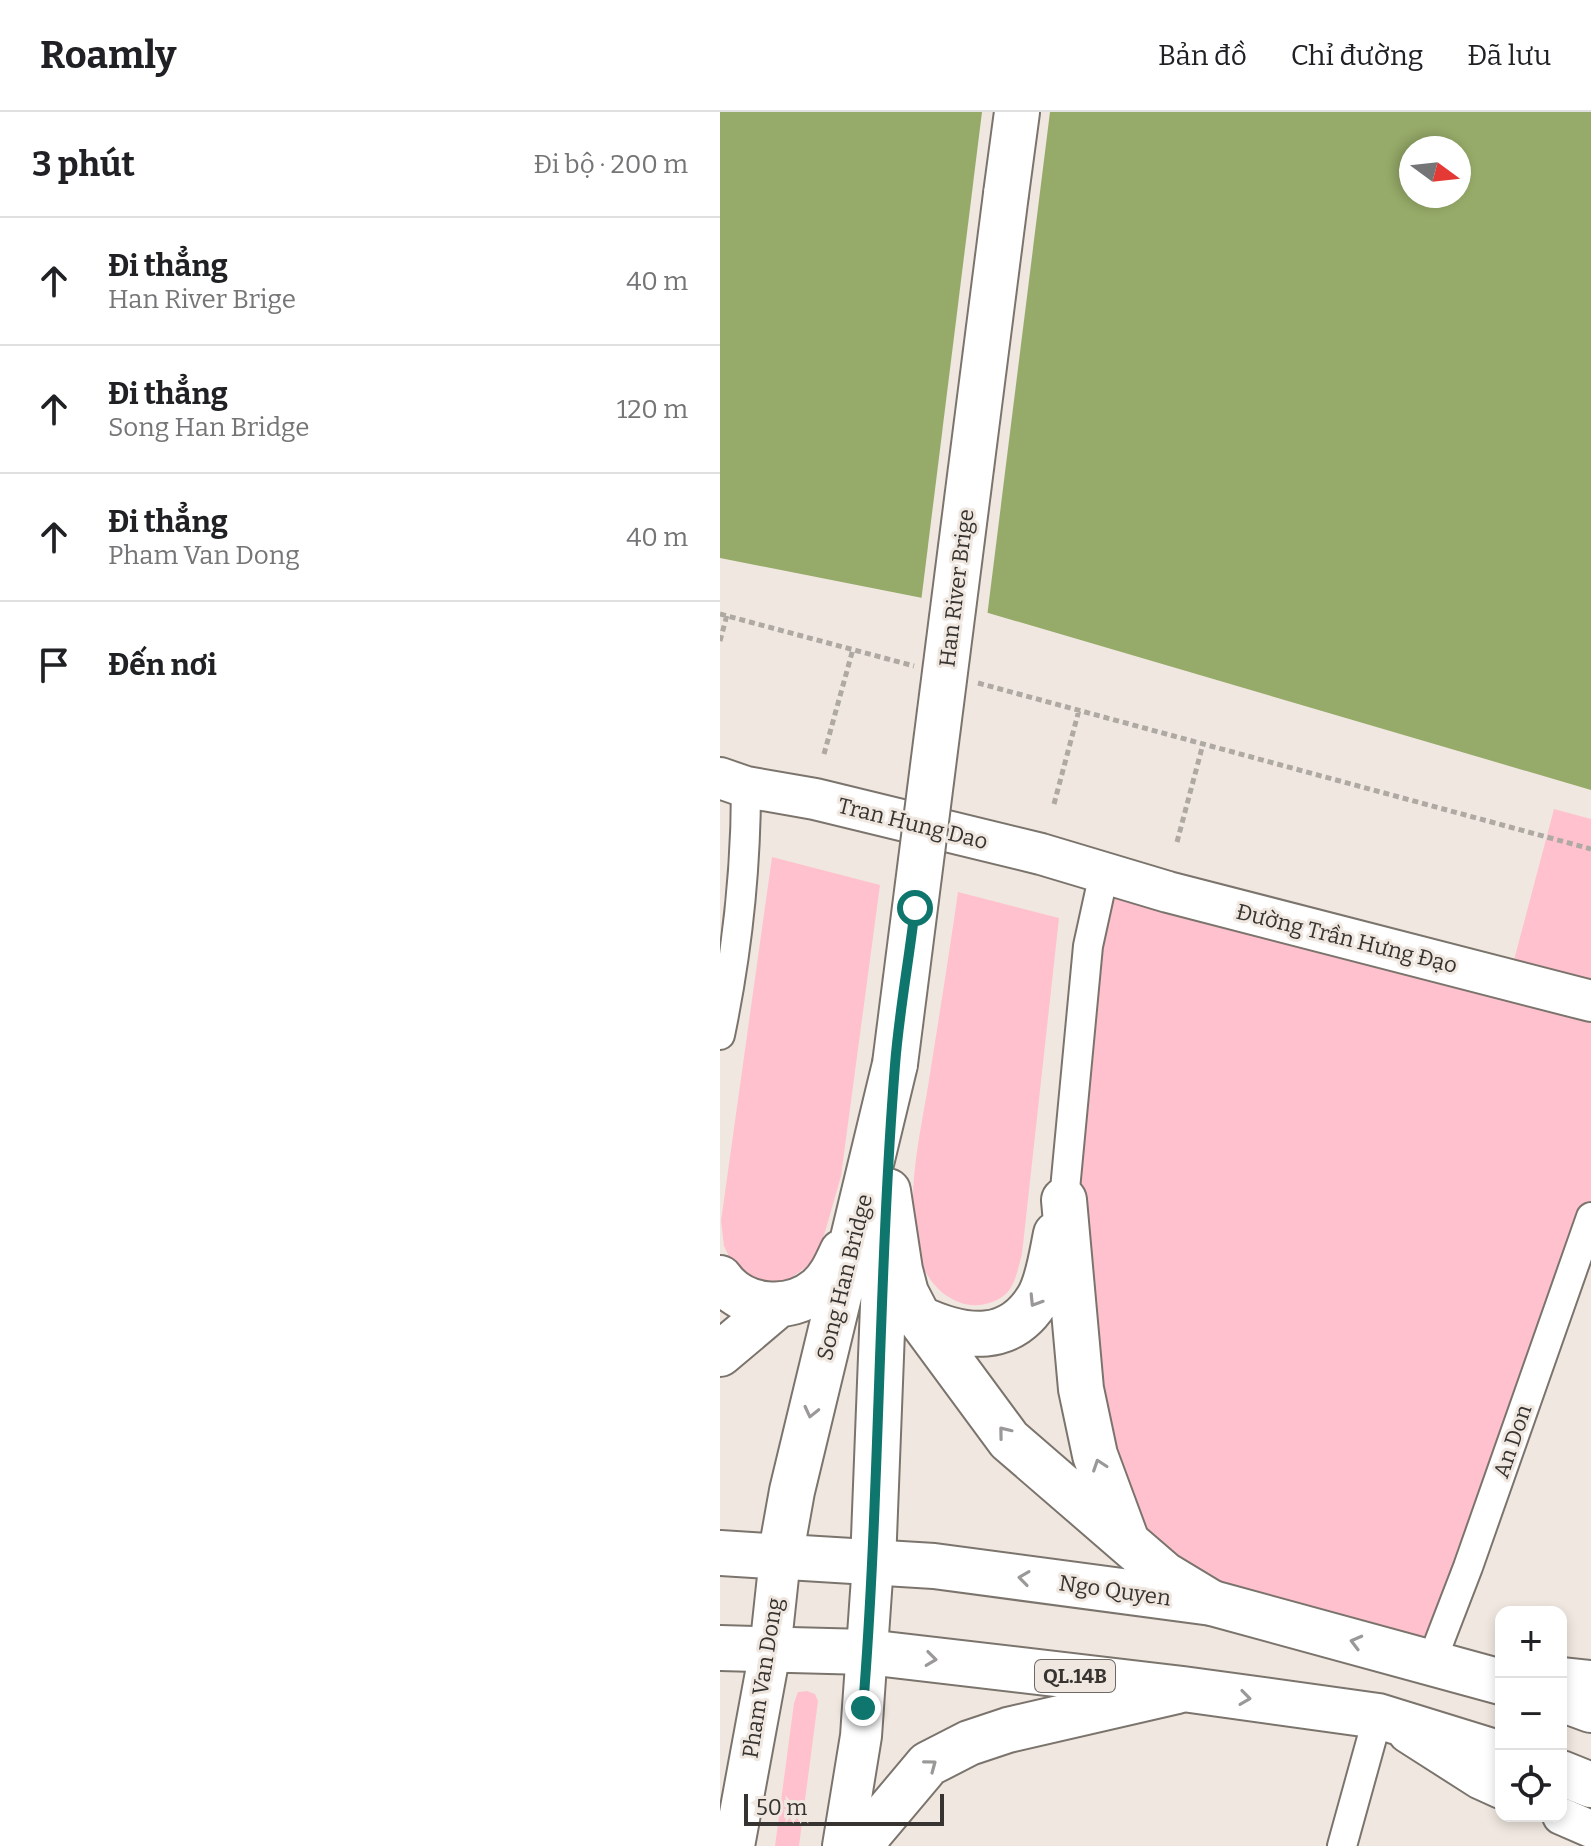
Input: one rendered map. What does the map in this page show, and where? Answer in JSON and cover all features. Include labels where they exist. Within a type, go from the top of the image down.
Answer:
[{"type":"main road","name":"Han River Brige","points":[[895,1064],[1017,112]]},
{"type":"main road","name":"Tran Hung Dao","points":[[733,783],[815,799],[1041,854],[1104,873]]},
{"type":"main road","name":"Đường Trần Hưng Đạo","points":[[1104,873],[1591,1001]]},
{"type":"main road","name":"Song Han Bridge","points":[[780,1558],[792,1491],[874,1202],[895,1064]]},
{"type":"main road","points":[[919,1318],[964,1335],[987,1335],[1009,1327],[1028,1313],[1041,1293],[1064,1200]]},
{"type":"main road","points":[[1064,1200],[1081,1389],[1095,1455],[1126,1539]]},
{"type":"main road","name":"Song Han Bridge","points":[[873,1563],[874,1202]]},
{"type":"main road","points":[[720,1278],[738,1295],[757,1303],[778,1305],[799,1301],[818,1290],[832,1273],[874,1202]]},
{"type":"main road","points":[[874,1202],[906,1293],[919,1318],[1009,1440],[1164,1574],[1212,1603]]},
{"type":"main road","points":[[720,1354],[778,1305]]},
{"type":"main road","name":"Ngo Quyen","points":[[720,1553],[934,1566],[1212,1603],[1495,1680]]},
{"type":"main road","name":"Pham Van Dong","points":[[734,1846],[770,1651],[780,1558]]},
{"type":"main road","points":[[843,1846],[861,1736],[873,1563]]},
{"type":"main road","name":"QL.14B","points":[[720,1648],[867,1652],[1183,1689],[1378,1716],[1495,1752]]},
{"type":"main road","points":[[864,1846],[870,1833],[928,1764],[969,1743],[1008,1730],[1183,1689]]},
{"type":"main road","points":[[1567,1701],[1591,1710]]},
{"type":"main road","points":[[1567,1775],[1591,1785]]},
{"type":"street","points":[[720,1035],[730,987],[746,856],[733,783]]},
{"type":"street","points":[[1064,1200],[1088,946],[1104,873]]},
{"type":"street","name":"An Don","points":[[1431,1663],[1468,1567],[1591,1217]]},
{"type":"street","points":[[1431,1663],[1495,1669]]},
{"type":"street","points":[[1567,1677],[1591,1679]]},
{"type":"street","points":[[1342,1846],[1378,1716],[1495,1787]]},
{"type":"street","points":[[1323,1846],[1351,1815]]},
{"type":"street","points":[[1567,1819],[1591,1829]]},
{"type":"path","points":[[720,641],[724,614],[928,669]]},
{"type":"path","points":[[824,754],[853,649]]},
{"type":"path","points":[[973,682],[1591,849]]},
{"type":"path","points":[[1054,804],[1079,710]]},
{"type":"path","points":[[1177,842],[1203,744]]},
{"type":"shaded area","points":[[720,112],[1591,112],[1591,790],[968,607],[720,558]]},
{"type":"shaded area","points":[[1554,809],[1591,819],[1591,980],[1514,960]]},
{"type":"shaded area","points":[[772,857],[880,885],[841,1176],[819,1253],[788,1280],[766,1286],[747,1280],[733,1265],[724,1246],[721,1221]]},
{"type":"shaded area","points":[[1104,873],[1591,1003],[1591,1217],[1431,1663],[1219,1605],[1126,1539],[1064,1200]]},
{"type":"shaded area","points":[[958,892],[1059,918],[1022,1254],[1010,1289],[1002,1297],[975,1305],[950,1298],[931,1280],[919,1255],[913,1211],[918,1145]]},
{"type":"shaded area","points":[[798,1692],[815,1694],[818,1701],[799,1846],[775,1846],[794,1703]]},
{"type":"pier","points":[[982,112],[1050,112],[987,617],[921,602]]},
{"type":"route","points":[[863,1708],[873,1563],[895,1064],[915,908]]}]
